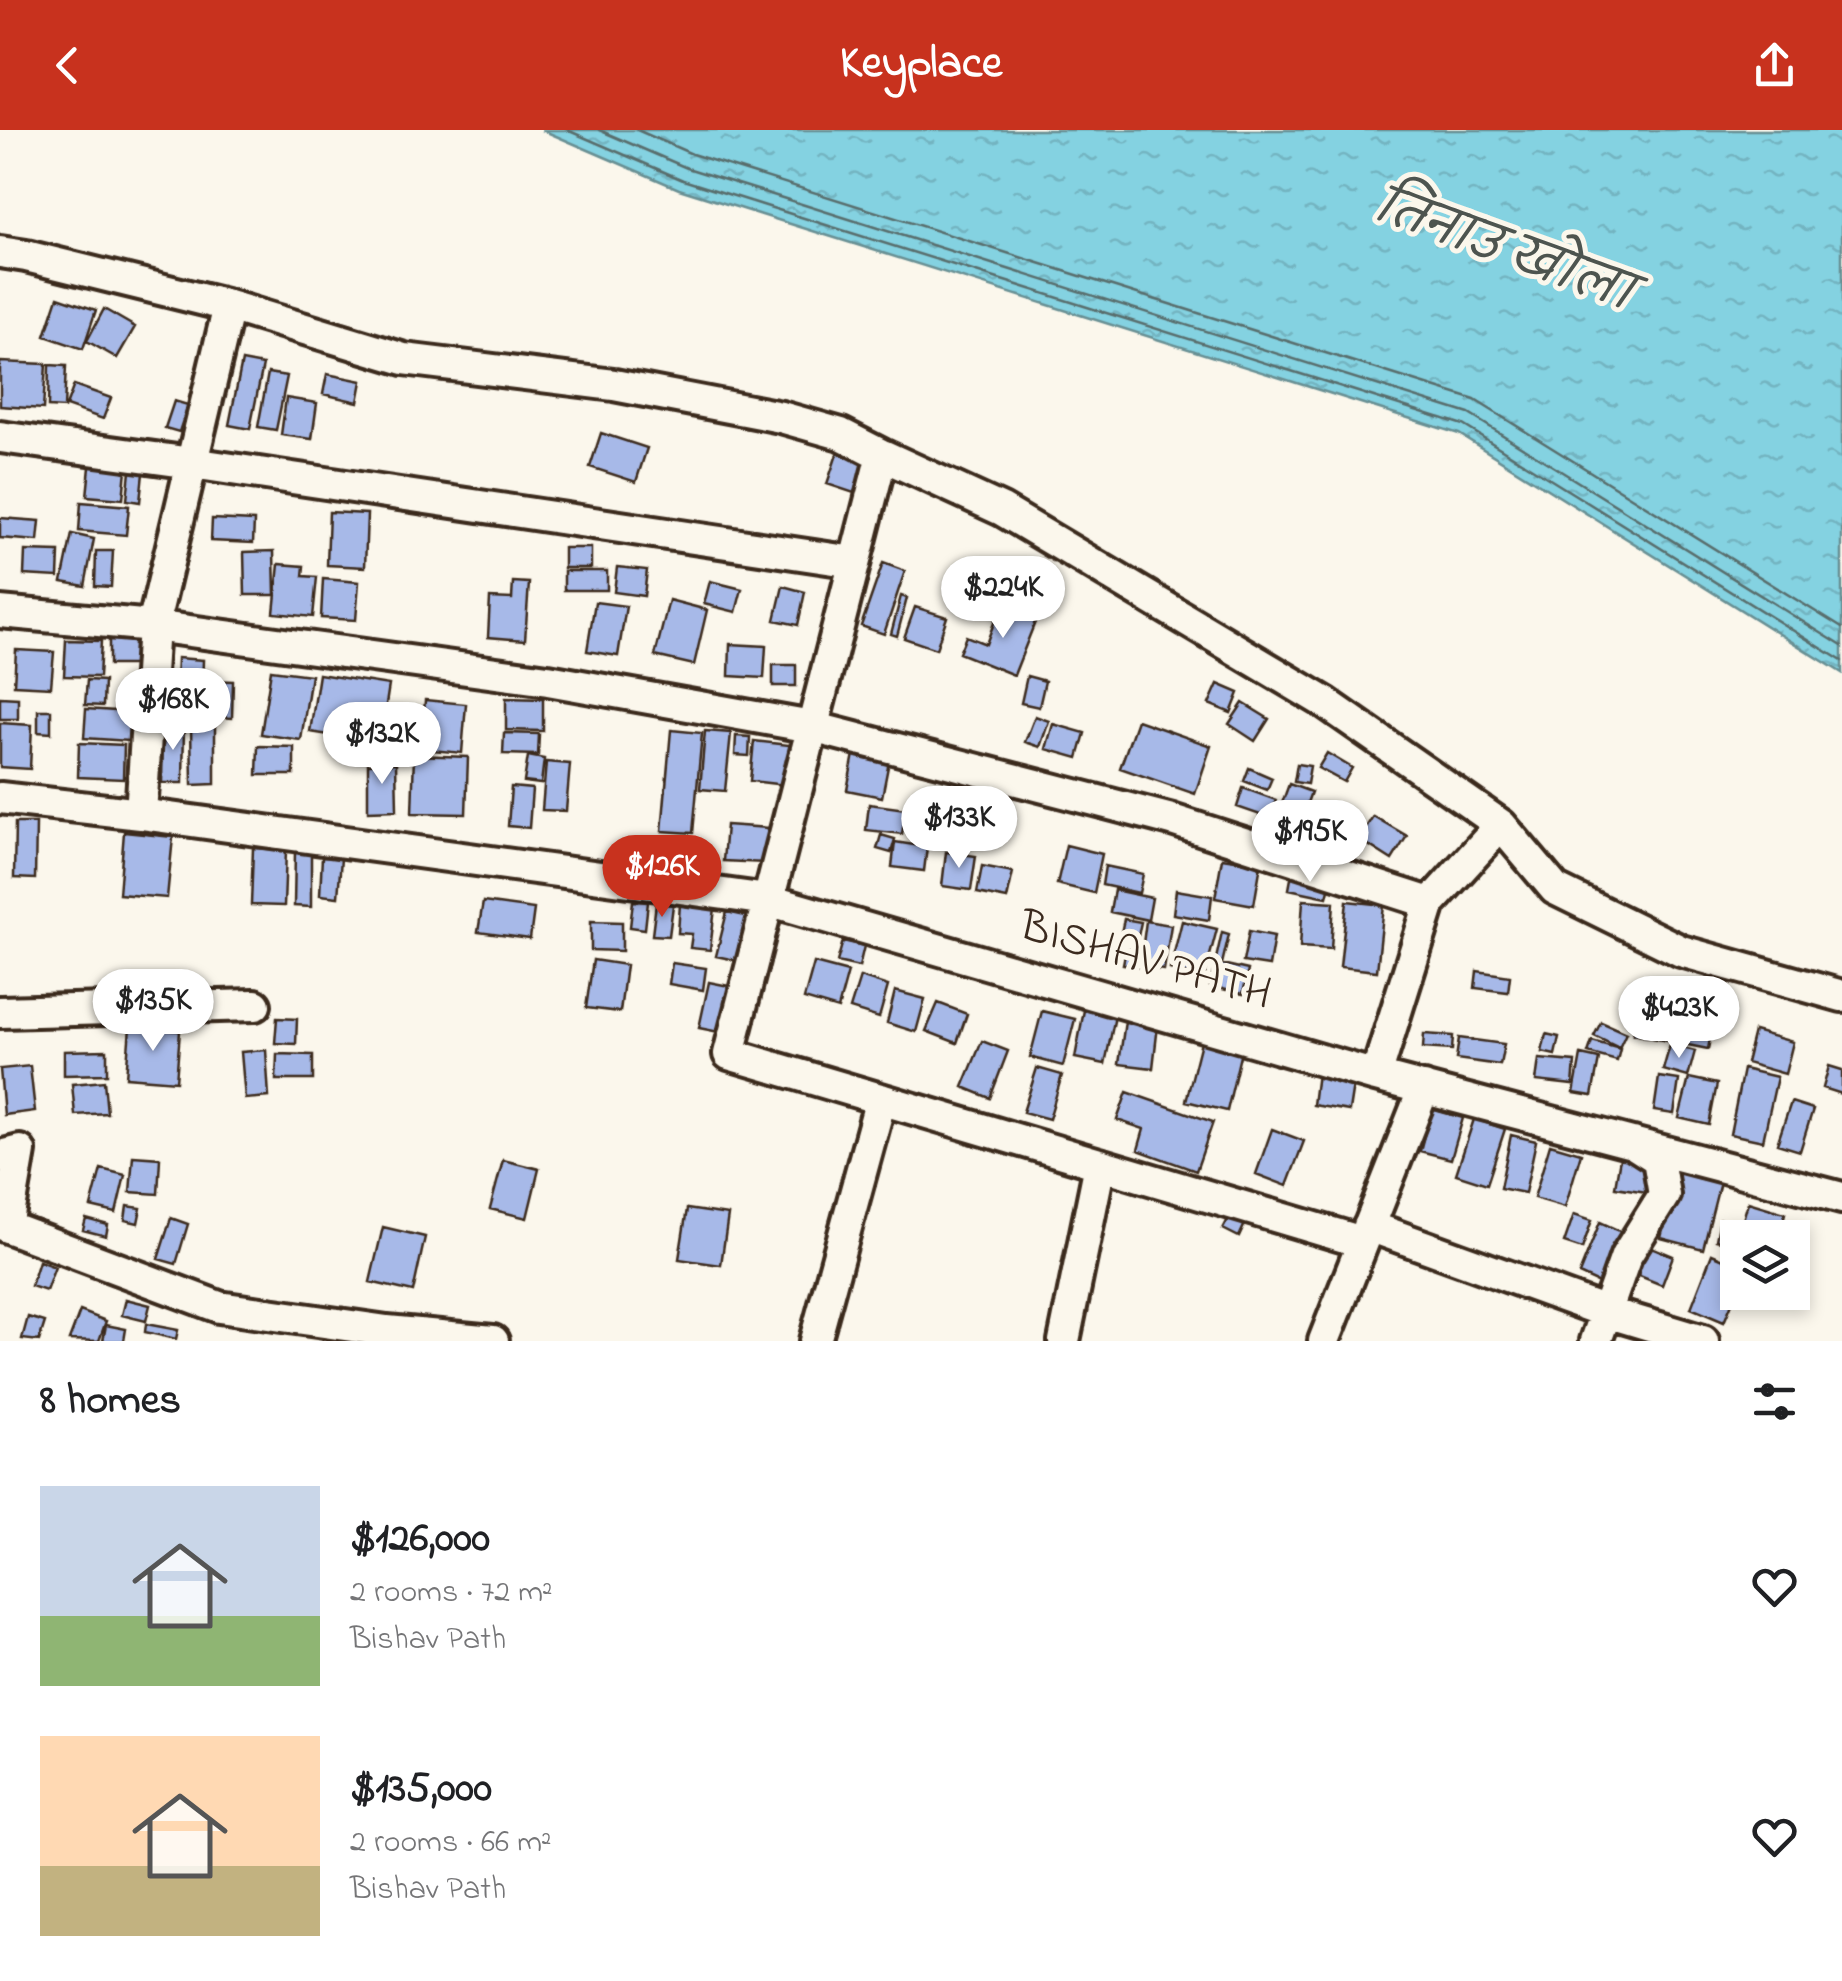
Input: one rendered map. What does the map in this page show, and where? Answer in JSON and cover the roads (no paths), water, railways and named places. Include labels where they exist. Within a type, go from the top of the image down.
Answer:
[{"type":"street","points":[[0,252],[229,306],[404,359],[614,385],[781,417],[841,434],[1002,510],[1309,693],[1501,825],[1555,889],[1681,951],[1842,996]]},
{"type":"street","points":[[141,814],[153,626],[229,306]]},
{"type":"street","points":[[0,437],[854,562]]},
{"type":"street","points":[[882,455],[729,1054],[1100,1164],[1366,1234],[1601,1327],[1703,1341]]},
{"type":"street","points":[[0,612],[153,626],[548,680],[812,727],[1172,820],[1430,903]]},
{"type":"street","name":"BISHAV PATH","points":[[0,798],[768,900],[1376,1076],[1842,1198]]},
{"type":"street","points":[[1376,1076],[1430,903],[1501,825]]},
{"type":"street","points":[[0,1012],[255,1005]]},
{"type":"street","points":[[1324,1341],[1424,1088]]},
{"type":"street","points":[[815,1341],[881,1099]]},
{"type":"street","points":[[1601,1327],[1626,1256],[1664,1195],[1658,1158],[1631,1141]]},
{"type":"street","points":[[0,1156],[20,1151],[6,1227],[219,1308],[494,1341]]},
{"type":"street","points":[[1064,1341],[1100,1164]]},
{"type":"water","name":"तिनाउ खोला","points":[[542,130],[1842,130],[1842,673],[1459,434],[679,189]]}]
